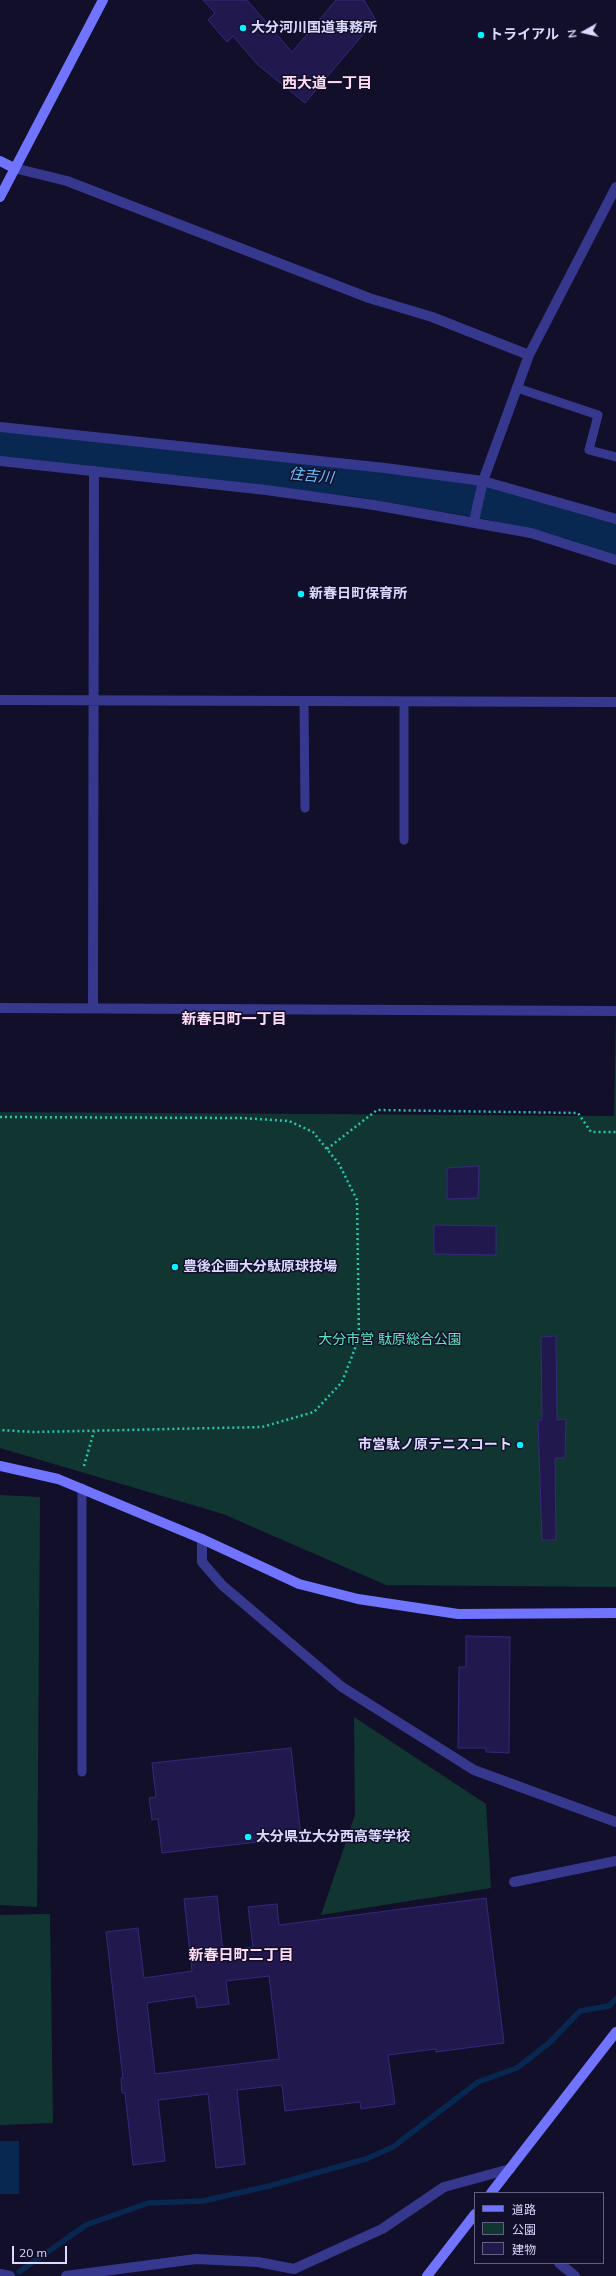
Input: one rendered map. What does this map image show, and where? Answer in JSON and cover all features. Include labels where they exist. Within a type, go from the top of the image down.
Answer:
[{"type":"street","points":[[0,197],[103,0]]},
{"type":"street","points":[[0,161],[14,168],[67,181],[369,298],[432,317],[529,355]]},
{"type":"street","points":[[474,519],[482,481],[529,355],[616,187]]},
{"type":"street","points":[[0,427],[385,468],[482,481],[616,519]]},
{"type":"street","points":[[0,461],[274,491],[474,519],[531,533],[616,560]]},
{"type":"street","points":[[93,1008],[94,471]]},
{"type":"street","points":[[0,700],[616,702]]},
{"type":"street","points":[[0,1008],[616,1011]]},
{"type":"street","points":[[0,1466],[58,1479],[202,1539],[299,1584],[358,1599],[458,1614],[616,1613]]},
{"type":"street","points":[[202,1539],[202,1562],[222,1585],[342,1687],[474,1770],[616,1822]]},
{"type":"street","points":[[514,1882],[616,1861]]},
{"type":"street","points":[[492,2192],[616,2032]]},
{"type":"street","points":[[66,2276],[196,2259],[258,2262],[294,2269],[382,2229],[444,2187],[510,2169]]},
{"type":"street","points":[[427,2276],[474,2215]]},
{"type":"street","points":[[560,2264],[575,2276]]},
{"type":"street","points":[[0,2274],[10,2276]]},
{"type":"lane","points":[[517,388],[598,415],[589,450],[616,457]]},
{"type":"lane","points":[[304,701],[305,808]]},
{"type":"lane","points":[[404,702],[404,840]]},
{"type":"lane","points":[[82,1488],[82,1772]]},
{"type":"path","points":[[326,1149],[377,1110],[578,1113],[591,1132],[616,1132]]},
{"type":"path","points":[[0,1117],[242,1118],[289,1121],[313,1132],[339,1164],[357,1200],[359,1338],[342,1382],[314,1412],[262,1427],[34,1432],[0,1430]]},
{"type":"path","points":[[84,1466],[94,1431]]},
{"type":"green space","name":"大分市営 駄原総合公園","points":[[616,1013],[616,1587],[386,1585],[223,1514],[0,1448],[0,1112],[614,1116]]},
{"type":"green space","points":[[0,1495],[40,1497],[37,1907],[0,1905]]},
{"type":"green space","points":[[354,1717],[486,1804],[491,1888],[321,1915],[355,1815]]},
{"type":"green space","points":[[50,1914],[53,2123],[0,2125],[0,1915]]},
{"type":"water","points":[[0,2141],[19,2141],[19,2194],[0,2194]]},
{"type":"building","points":[[203,0],[247,0],[292,52],[336,0],[364,0],[377,22],[370,26],[305,103],[257,64],[233,36],[227,42],[208,20],[215,13]]},
{"type":"building","points":[[479,1166],[478,1198],[447,1199],[447,1168]]},
{"type":"building","points":[[434,1225],[496,1226],[496,1255],[434,1254]]},
{"type":"building","points":[[556,1336],[557,1420],[566,1419],[565,1458],[555,1458],[556,1540],[542,1540],[538,1421],[542,1420],[541,1337]]},
{"type":"building","points":[[466,1636],[510,1637],[509,1753],[486,1752],[486,1748],[458,1748],[459,1667],[466,1667]]},
{"type":"building","points":[[291,1748],[301,1837],[162,1853],[158,1819],[152,1820],[149,1798],[156,1797],[152,1763]]},
{"type":"building","points":[[217,1896],[223,1951],[253,1947],[248,1907],[277,1904],[279,1925],[486,1898],[504,2043],[436,2052],[436,2049],[388,2055],[395,2104],[361,2109],[360,2102],[285,2111],[282,2085],[237,2090],[245,2164],[216,2168],[208,2094],[158,2100],[165,2161],[133,2165],[125,2093],[122,2093],[121,2078],[123,2078],[106,1932],[138,1928],[144,1978],[192,1971],[184,1899]],"holes":[[[269,1976],[279,2059],[155,2074],[147,2003],[195,1996],[197,2008],[229,2004],[226,1981]]]},
{"type":"waterway","name":"住吉川","points":[[0,442],[356,480],[489,503],[569,522],[616,538]]},
{"type":"waterway","points":[[19,2272],[86,2225],[148,2203],[203,2201],[269,2186],[366,2159],[393,2147],[478,2082],[517,2068],[549,2043],[580,2011],[609,2006],[616,1999]]},
{"type":"place","name":"大分河川国道事務所","points":[[243,28]]},
{"type":"place","name":"トライアル","points":[[481,35]]},
{"type":"place","name":"新春日町保育所","points":[[301,594]]},
{"type":"place","name":"豊後企画大分駄原球技場","points":[[175,1267]]},
{"type":"place","name":"市営駄ノ原テニスコート","points":[[520,1445]]},
{"type":"place","name":"大分県立大分西高等学校","points":[[248,1837]]},
{"type":"district","name":"西大道一丁目","points":[[327,83]]},
{"type":"district","name":"新春日町一丁目","points":[[234,1019]]},
{"type":"district","name":"新春日町二丁目","points":[[241,1955]]}]
